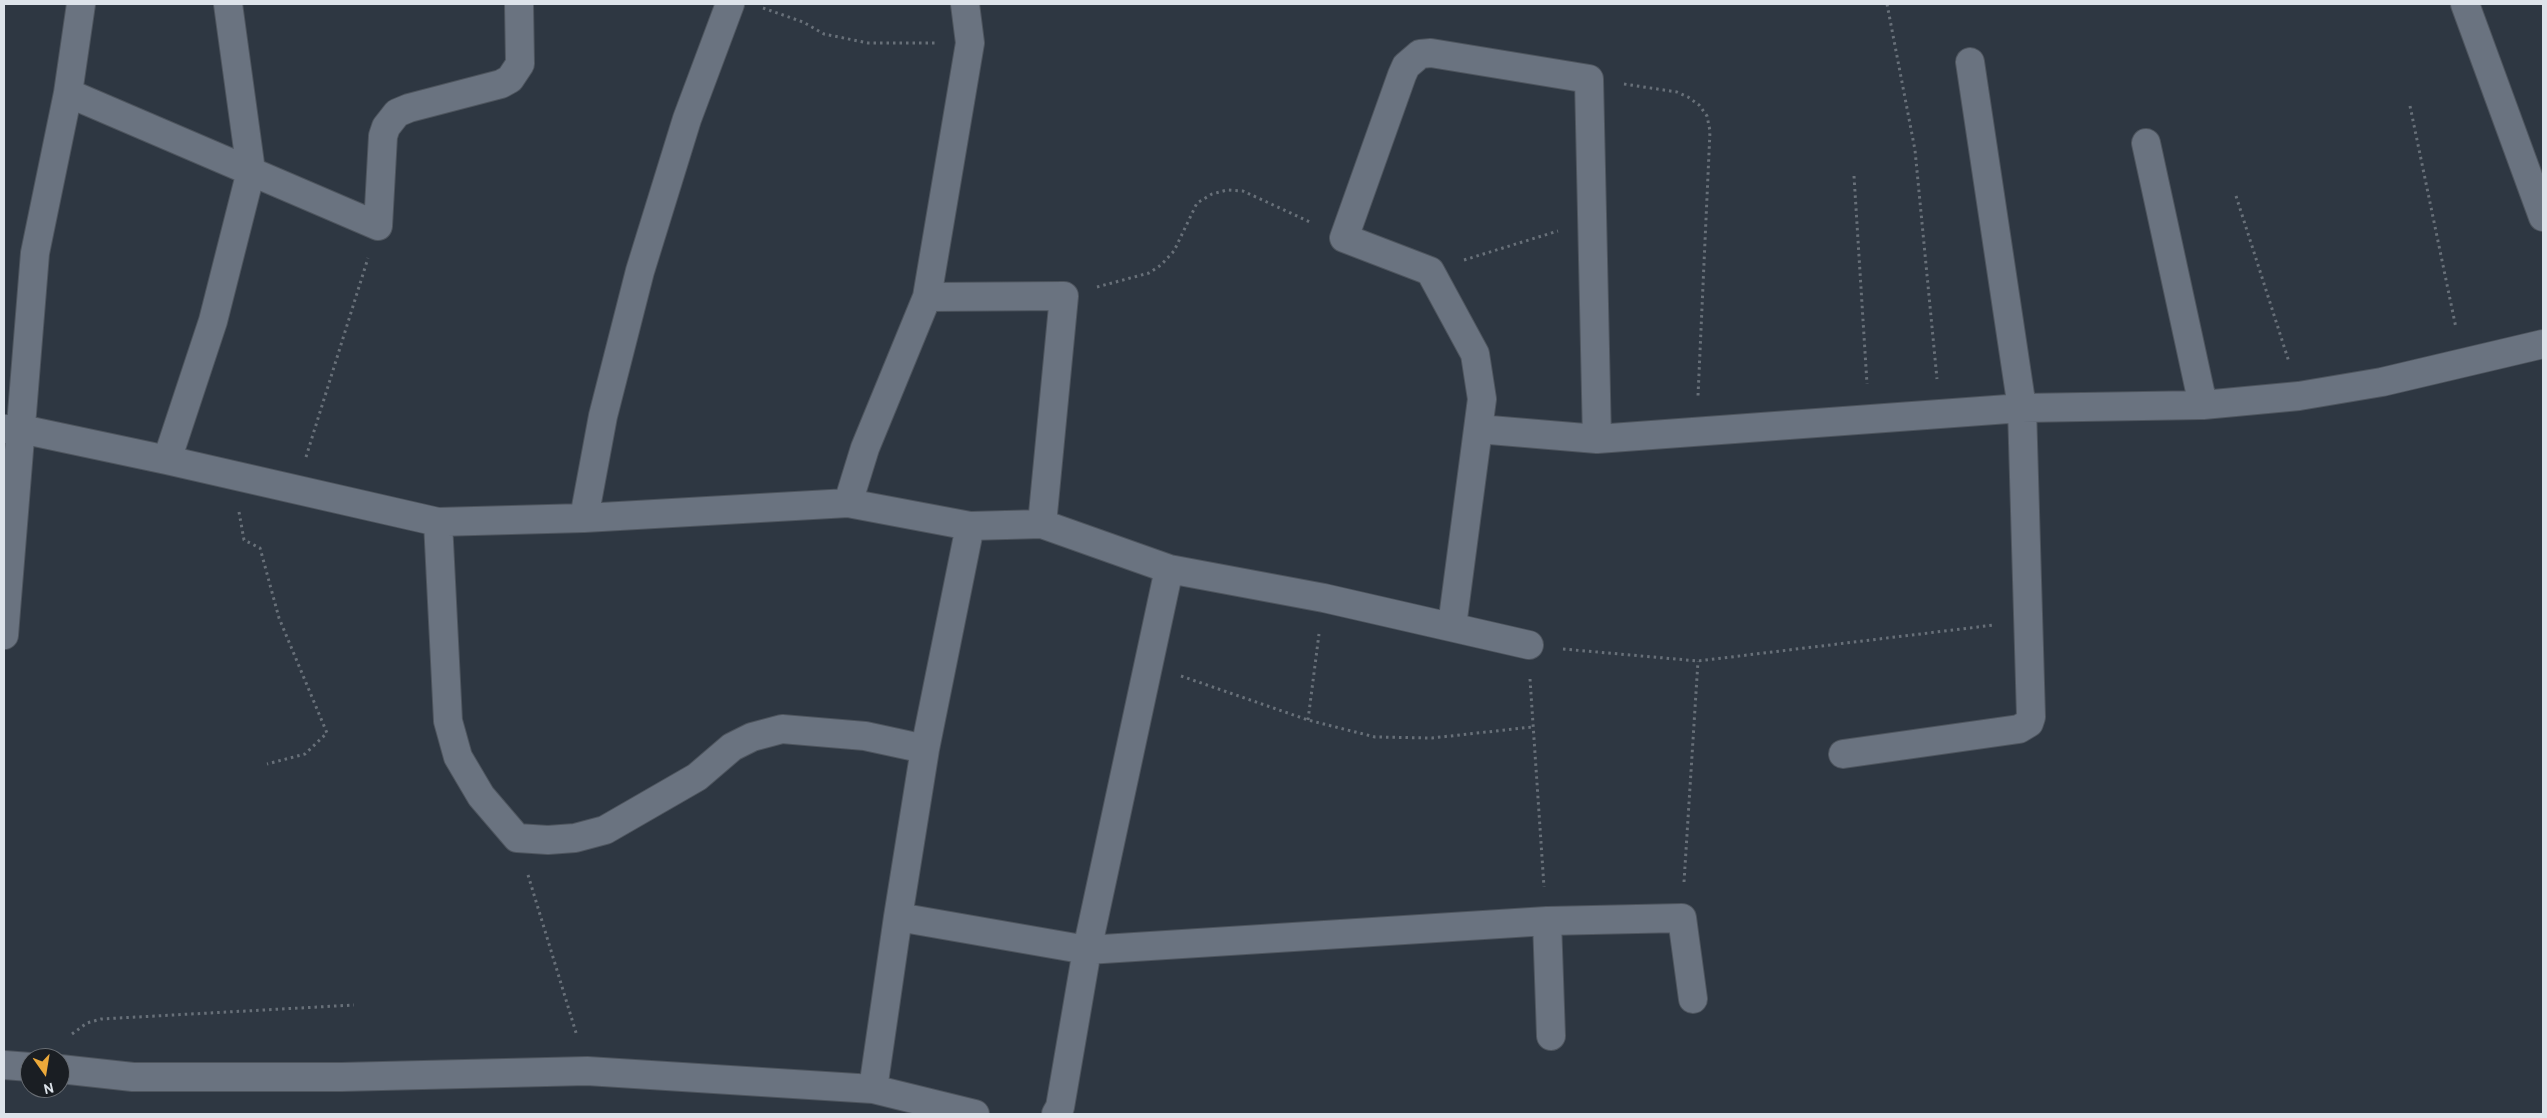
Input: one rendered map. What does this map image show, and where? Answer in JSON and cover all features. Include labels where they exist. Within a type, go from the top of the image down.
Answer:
[{"type":"street","points":[[5,621],[12,429],[35,253],[68,93],[81,4]]},
{"type":"street","points":[[167,460],[213,321],[251,171],[228,4]]},
{"type":"street","points":[[68,93],[378,226],[383,136],[390,121],[409,108],[501,84],[510,79],[520,64],[519,4]]},
{"type":"street","points":[[584,518],[603,416],[640,271],[687,119],[730,4]]},
{"type":"street","points":[[848,503],[865,448],[927,297],[970,43],[965,4]]},
{"type":"street","points":[[2465,4],[2543,217]]},
{"type":"street","points":[[1452,626],[1482,399],[1475,354],[1430,271],[1344,238],[1402,75],[1406,66],[1420,54],[1431,53],[1589,79],[1594,220],[1597,439]]},
{"type":"street","points":[[1843,754],[2024,727],[2029,723],[2032,712],[2022,408],[1970,62]]},
{"type":"street","points":[[2146,142],[2203,405]]},
{"type":"street","points":[[927,297],[1064,296],[1042,524]]},
{"type":"street","points":[[1478,429],[1597,439],[2022,408],[2203,405],[2299,396],[2382,382],[2543,344]]},
{"type":"street","points":[[12,429],[167,460],[438,522],[584,518],[848,503],[970,526],[1042,524],[1170,569],[1324,598],[1529,645]]},
{"type":"street","points":[[438,522],[448,721],[458,758],[480,796],[517,838],[548,840],[575,838],[605,830],[697,777],[732,747],[752,736],[782,729],[865,736],[926,749]]},
{"type":"street","points":[[873,1089],[898,917],[926,749],[970,526]]},
{"type":"street","points":[[1056,1114],[1060,1107],[1087,950],[1170,569]]},
{"type":"street","points":[[898,917],[1087,950],[1547,921],[1682,918],[1693,999]]},
{"type":"street","points":[[1547,921],[1551,1036]]},
{"type":"street","points":[[4,1065],[20,1066]]},
{"type":"street","points":[[70,1070],[133,1077],[332,1077],[588,1071],[873,1089],[975,1114]]},
{"type":"path","points":[[1886,4],[1915,150],[1940,414]]},
{"type":"path","points":[[759,7],[803,22],[824,34],[868,43],[970,43]]},
{"type":"path","points":[[1589,79],[1677,92],[1699,105],[1707,116],[1710,131],[1696,432]]},
{"type":"path","points":[[2410,106],[2464,364]]},
{"type":"path","points":[[1854,176],[1869,420]]},
{"type":"path","points":[[1064,296],[1150,273],[1161,265],[1174,251],[1197,203],[1212,194],[1227,190],[1243,191],[1344,238]]},
{"type":"path","points":[[2236,196],[2299,396]]},
{"type":"path","points":[[1430,271],[1594,220]]},
{"type":"path","points":[[296,489],[378,226]]},
{"type":"path","points":[[240,476],[239,517],[244,540],[260,548],[279,618],[326,733],[305,754],[267,764]]},
{"type":"path","points":[[1308,720],[1324,598]]},
{"type":"path","points":[[1547,921],[1532,727],[1529,645],[1625,656],[1698,661],[2030,621]]},
{"type":"path","points":[[1682,918],[1698,661]]},
{"type":"path","points":[[1149,665],[1308,720],[1375,738],[1432,738],[1532,727]]},
{"type":"path","points":[[517,838],[588,1071]]},
{"type":"path","points":[[70,1037],[76,1030],[87,1023],[101,1019],[354,1005]]}]
